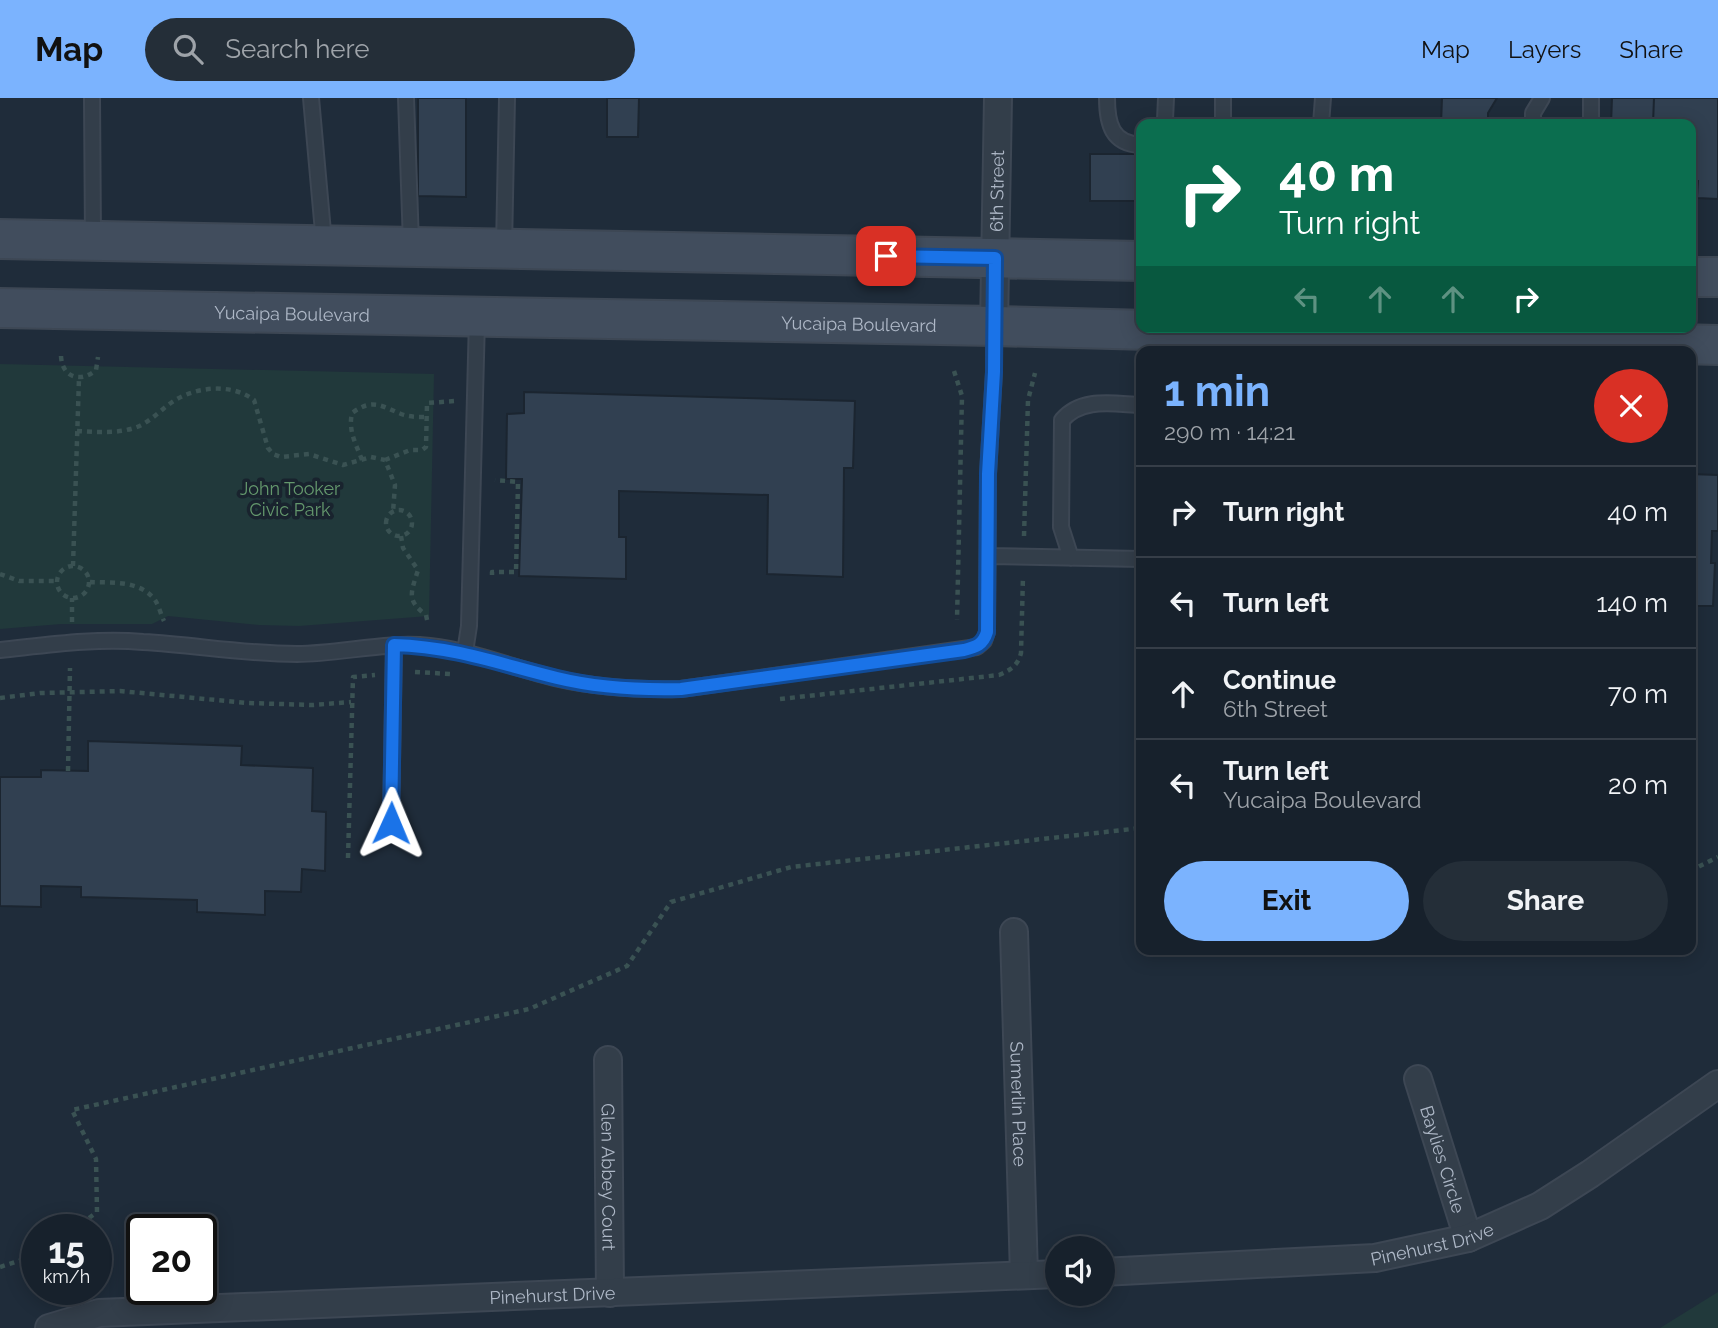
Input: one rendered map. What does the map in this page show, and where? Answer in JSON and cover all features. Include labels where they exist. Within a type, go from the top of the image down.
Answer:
[{"type":"main road","points":[[0,239],[1136,261]]},
{"type":"main road","points":[[1696,276],[1718,277]]},
{"type":"main road","name":"Yucaipa Boulevard","points":[[0,308],[994,326],[1317,343],[1718,345]]},
{"type":"street","name":"6th Street","points":[[994,326],[998,98]]},
{"type":"street","name":"Sumerlin Place","points":[[1014,932],[1024,1275]]},
{"type":"street","name":"Glen Abbey Court","points":[[608,1060],[610,1293]]},
{"type":"street","name":"Baylies Circle","points":[[1418,1079],[1468,1238]]},
{"type":"street","name":"Pinehurst Drive","points":[[1115,1271],[1375,1258],[1468,1238],[1540,1206],[1718,1084]]},
{"type":"street","name":"Pinehurst Drive","points":[[49,1328],[99,1313],[1045,1274]]},
{"type":"lane","points":[[92,98],[93,240]]},
{"type":"lane","points":[[311,98],[324,244]]},
{"type":"lane","points":[[406,98],[411,245]]},
{"type":"lane","points":[[503,247],[507,98]]},
{"type":"lane","points":[[1107,98],[1107,113],[1112,131],[1127,144],[1136,145]]},
{"type":"lane","points":[[1165,119],[1166,98]]},
{"type":"lane","points":[[1223,98],[1223,119]]},
{"type":"lane","points":[[1321,119],[1322,98]]},
{"type":"lane","points":[[1533,119],[1542,98]]},
{"type":"lane","points":[[1591,100],[1591,119]]},
{"type":"lane","points":[[465,652],[470,626],[477,318]]},
{"type":"lane","points":[[0,650],[85,640],[300,654],[394,645],[429,646],[465,652],[560,679],[643,690],[681,689],[976,647],[984,641],[987,632],[994,326]]},
{"type":"lane","points":[[1070,558],[1061,527],[1062,421],[1071,410],[1087,404],[1136,405]]},
{"type":"lane","points":[[988,556],[1136,559]]},
{"type":"lane","points":[[391,823],[394,645]]},
{"type":"path","points":[[61,356],[66,372],[79,378],[96,370],[98,357]]},
{"type":"path","points":[[954,371],[962,396],[957,620]]},
{"type":"path","points":[[766,701],[989,677],[1007,672],[1019,662],[1028,400],[1035,373]]},
{"type":"path","points":[[73,566],[79,378]]},
{"type":"path","points":[[77,431],[120,431],[148,421],[176,400],[191,393],[219,389],[238,391],[254,400],[268,448],[273,454],[281,457],[309,454],[343,465],[371,457],[385,460],[410,450],[422,450],[426,447],[427,403],[454,402],[456,399]]},
{"type":"path","points":[[362,460],[350,430],[352,413],[360,407],[380,404],[406,415],[427,417]]},
{"type":"path","points":[[385,460],[395,485],[393,512]]},
{"type":"path","points":[[491,586],[492,572],[516,572],[518,482],[495,481],[495,469]]},
{"type":"path","points":[[393,512],[406,512],[412,520],[411,528],[401,536],[390,533],[386,526],[387,517],[393,512]]},
{"type":"path","points":[[401,536],[403,548],[418,570],[412,601],[415,608],[426,615],[429,624],[418,624]]},
{"type":"path","points":[[57,581],[64,569],[73,566],[83,569],[90,582]]},
{"type":"path","points":[[0,574],[19,581],[57,581]]},
{"type":"path","points":[[57,581],[63,594],[72,598],[82,595],[90,582]]},
{"type":"path","points":[[90,582],[134,586],[148,592],[166,622]]},
{"type":"path","points":[[72,598],[72,622]]},
{"type":"path","points":[[68,771],[70,668]]},
{"type":"path","points":[[348,858],[353,677],[429,671],[461,676]]},
{"type":"path","points":[[0,698],[120,691],[283,704],[351,702]]},
{"type":"path","points":[[94,1214],[97,1212],[96,1159],[72,1110],[529,1009],[627,966],[671,902],[791,867],[1136,829]]},
{"type":"path","points":[[1696,868],[1718,857]]},
{"type":"path","points":[[0,1267],[21,1260]]},
{"type":"green space","name":"John Tooker Civic Park","points":[[0,364],[434,374],[429,616],[299,626],[168,616],[152,624],[61,624],[0,629]]},
{"type":"green space","points":[[1718,1292],[1718,1328],[1660,1328]]},
{"type":"building","points":[[418,98],[466,98],[466,197],[418,196]]},
{"type":"building","points":[[607,98],[639,98],[638,137],[607,137]]},
{"type":"building","points":[[1442,98],[1497,98],[1488,113],[1488,119],[1441,119]]},
{"type":"building","points":[[1612,98],[1654,98],[1653,119],[1611,119]]},
{"type":"building","points":[[1654,98],[1718,98],[1718,199],[1697,198],[1696,119],[1653,119]]},
{"type":"building","points":[[1090,154],[1136,154],[1136,201],[1090,201]]},
{"type":"building","points":[[524,392],[855,401],[853,468],[844,468],[843,577],[767,574],[768,495],[619,491],[619,537],[626,537],[626,579],[519,576],[522,479],[506,479],[507,414],[524,413]]},
{"type":"building","points":[[1696,474],[1718,475],[1718,531],[1712,531],[1711,563],[1715,563],[1713,606],[1696,606]]},
{"type":"building","points":[[88,741],[242,746],[241,765],[313,768],[312,811],[326,812],[325,871],[302,869],[301,892],[265,891],[265,915],[197,912],[197,900],[81,897],[81,887],[41,886],[41,907],[0,906],[0,777],[41,777],[41,770],[88,771]]},
{"type":"route","points":[[391,823],[394,645],[429,646],[465,652],[560,679],[643,690],[681,689],[964,650],[976,647],[984,641],[987,632],[988,474],[994,372],[995,258],[886,256]]}]
